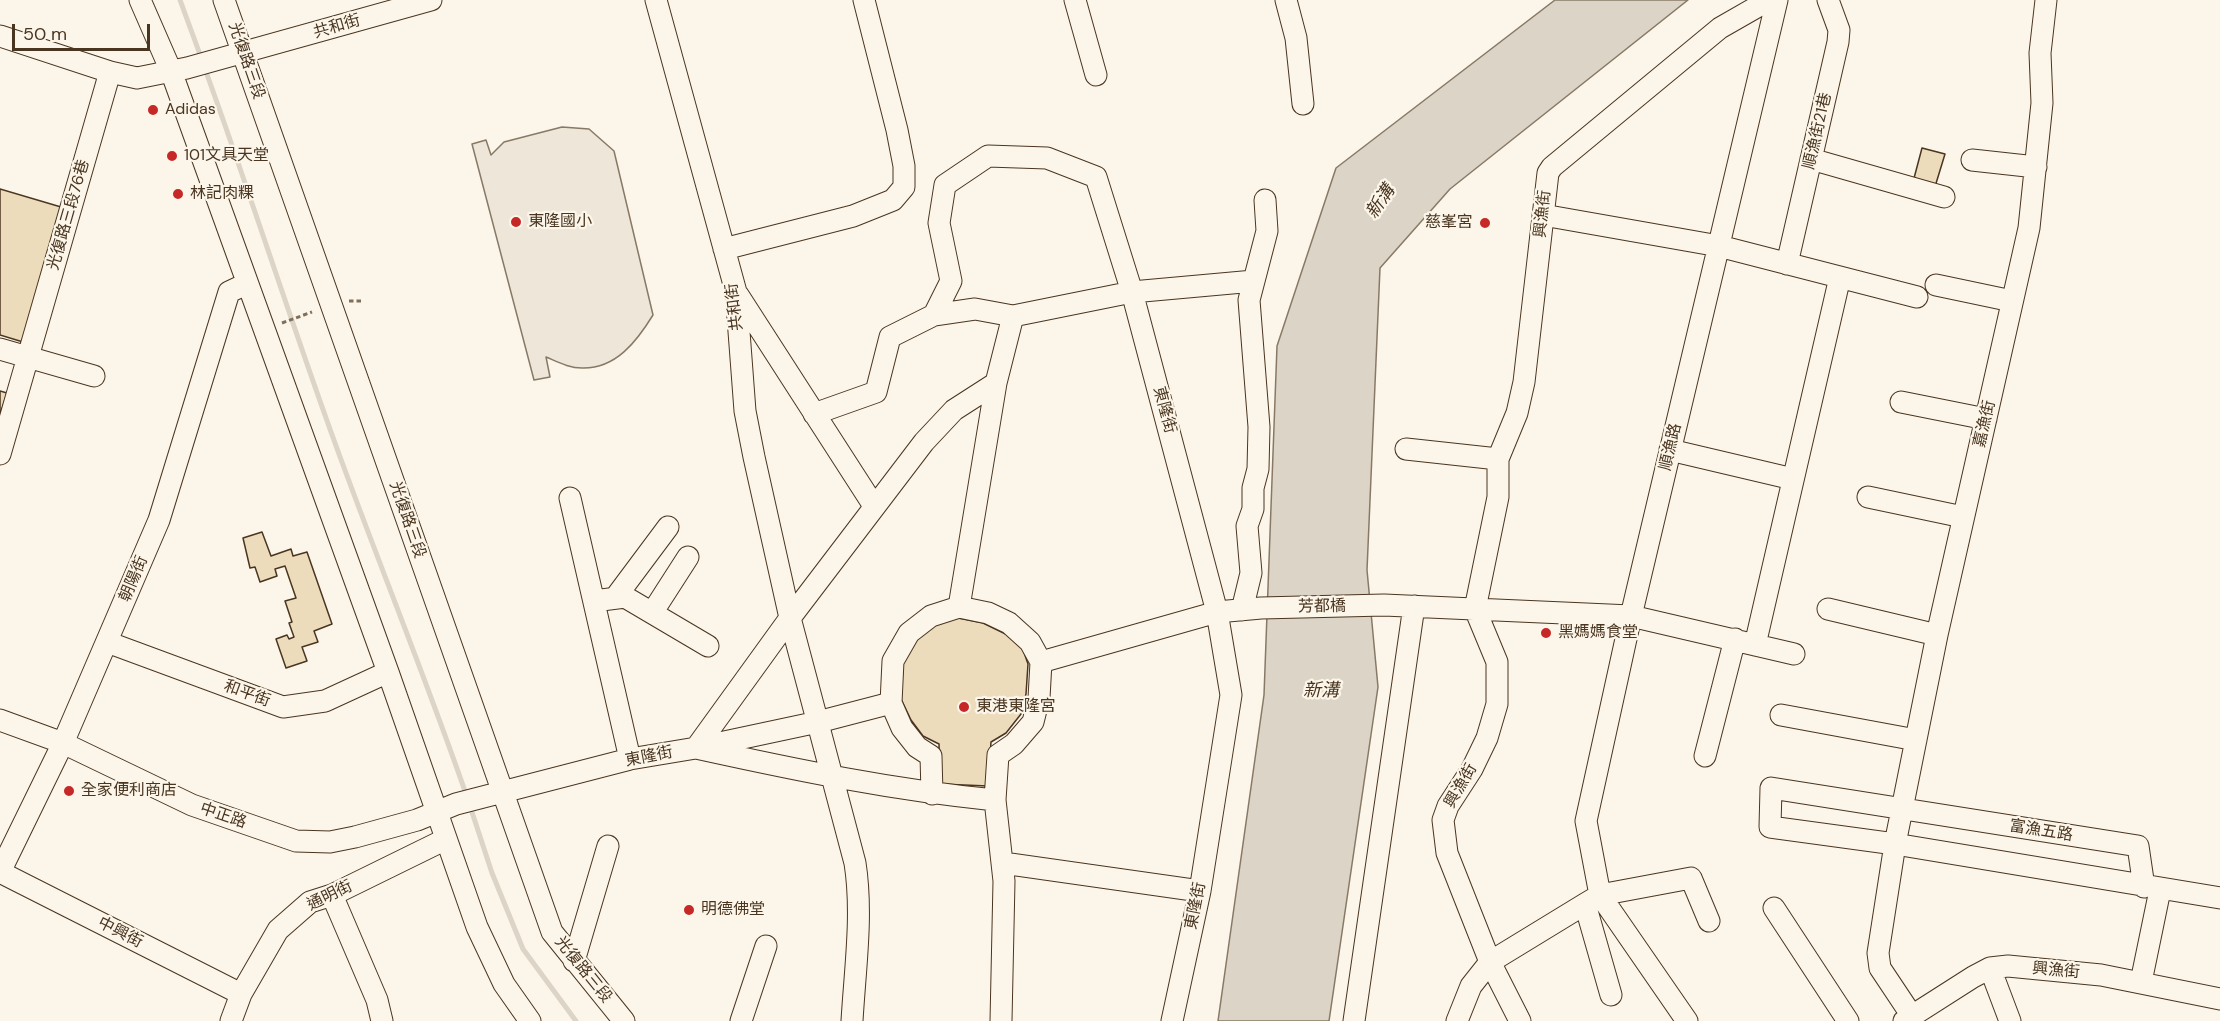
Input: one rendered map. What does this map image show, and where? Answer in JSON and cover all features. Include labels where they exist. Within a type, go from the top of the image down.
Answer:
[{"type":"street","points":[[140,0],[179,70],[246,284],[482,937],[504,984],[530,1021]]},
{"type":"street","name":"光復路三段","points":[[224,0],[552,932],[624,1021]]},
{"type":"street","name":"共和街","points":[[179,70],[243,53],[402,4],[431,0]]},
{"type":"street","name":"共和街","points":[[656,0],[736,292],[745,411],[790,618],[818,722]]},
{"type":"street","points":[[724,249],[853,216],[893,200],[904,187],[904,166],[899,139],[864,0]]},
{"type":"street","points":[[1075,0],[1096,75]]},
{"type":"street","points":[[1286,0],[1296,38],[1303,104]]},
{"type":"street","name":"興漁街","points":[[1498,459],[1517,413],[1524,382],[1548,173],[1552,166],[1720,28],[1769,0]]},
{"type":"street","name":"順漁路","points":[[1611,995],[1593,899],[1586,821],[1631,616],[1777,0]]},
{"type":"street","name":"順漁街21巷","points":[[1787,264],[1838,42],[1839,30],[1828,0]]},
{"type":"street","name":"嘉漁街","points":[[1908,1018],[1880,968],[1878,953],[1895,844],[1937,635],[2029,228],[2042,103],[2040,53],[2046,0]]},
{"type":"street","points":[[0,36],[110,72],[137,78],[179,70]]},
{"type":"street","name":"光復路三段76巷","points":[[0,454],[110,72]]},
{"type":"street","name":"東隆街","points":[[934,315],[951,281],[939,223],[945,185],[988,156],[1047,158],[1096,177],[1132,292],[1217,612],[1231,695],[1200,891],[1172,1021]]},
{"type":"street","points":[[1811,159],[1944,197]]},
{"type":"street","points":[[1972,160],[2036,167]]},
{"type":"street","points":[[1252,609],[1247,526],[1253,509],[1253,488],[1258,469],[1259,427],[1249,300],[1267,231],[1264,200]]},
{"type":"street","points":[[1543,214],[1719,246],[1917,297]]},
{"type":"street","points":[[1705,756],[1745,642],[1793,479],[1840,277]]},
{"type":"street","points":[[814,414],[876,392],[890,337],[934,315],[975,309],[1013,316],[1132,292],[1254,281]]},
{"type":"street","name":"朝陽街","points":[[0,872],[63,743],[159,520],[229,292],[246,284]]},
{"type":"street","points":[[1936,285],[2012,301]]},
{"type":"street","points":[[736,292],[874,506]]},
{"type":"street","points":[[959,607],[996,383],[1013,316]]},
{"type":"street","points":[[0,349],[94,376]]},
{"type":"street","points":[[995,800],[932,794],[833,778],[696,748],[790,618],[924,442],[954,410],[996,383]]},
{"type":"street","points":[[1901,402],[1986,419]]},
{"type":"street","points":[[1406,449],[1498,459],[1498,497],[1475,609]]},
{"type":"street","points":[[1670,450],[1793,479]]},
{"type":"street","points":[[1868,497],[1964,517]]},
{"type":"street","points":[[570,498],[630,759]]},
{"type":"street","points":[[615,598],[668,527]]},
{"type":"street","points":[[652,613],[688,557]]},
{"type":"street","points":[[594,601],[625,597],[708,646]]},
{"type":"street","points":[[1354,1021],[1414,606],[1631,616],[1794,654]]},
{"type":"street","name":"芳都橋","points":[[1217,612],[1252,609],[1414,606]]},
{"type":"street","points":[[932,794],[931,756],[917,747],[902,728],[891,703],[893,661],[909,633],[931,616],[959,607],[988,613],[1009,623],[1030,642],[1041,662],[1039,698],[1032,722],[1014,744],[998,755],[995,800],[1003,863],[1001,1021]]},
{"type":"street","name":"興漁街","points":[[1475,609],[1497,662],[1497,704],[1487,738],[1472,769],[1448,806],[1443,819],[1447,853],[1490,962],[1520,1021]]},
{"type":"street","points":[[1828,609],[1937,635]]},
{"type":"street","points":[[1041,662],[1217,612]]},
{"type":"street","name":"和平街","points":[[107,642],[283,707],[325,701],[388,672]]},
{"type":"street","name":"東隆街","points":[[456,804],[630,759],[696,748],[818,722],[891,703]]},
{"type":"street","points":[[1781,715],[1916,740]]},
{"type":"street","name":"中正路","points":[[0,720],[63,743],[192,806],[296,841],[330,842],[355,837],[417,820],[456,804]]},
{"type":"street","points":[[818,722],[857,879],[857,940],[852,1021]]},
{"type":"street","points":[[1902,809],[1771,788],[1770,827],[1895,844],[2152,889],[2220,898]]},
{"type":"street","name":"富漁五路","points":[[1902,809],[2138,846],[2152,889]]},
{"type":"street","name":"通明街","points":[[231,1021],[241,994],[278,930],[310,902],[332,895],[446,839]]},
{"type":"street","points":[[574,961],[608,846]]},
{"type":"street","points":[[1003,863],[1200,891]]},
{"type":"street","name":"中興街","points":[[0,872],[241,994]]},
{"type":"street","points":[[1457,1021],[1471,986],[1490,962],[1593,899],[1691,878],[1709,921]]},
{"type":"street","points":[[2141,982],[2152,889]]},
{"type":"street","points":[[332,895],[377,1000],[382,1021]]},
{"type":"street","points":[[1593,899],[1687,1021]]},
{"type":"street","points":[[1774,908],[1848,1021]]},
{"type":"street","points":[[741,1021],[766,946]]},
{"type":"street","name":"興漁街","points":[[1908,1018],[1990,968],[2008,966],[2101,975],[2220,999]]},
{"type":"street","points":[[1990,968],[2010,1021]]},
{"type":"path","points":[[287,321],[306,314]]},
{"type":"shaded area","points":[[562,127],[589,129],[614,151],[653,315],[640,334],[615,359],[594,367],[577,368],[546,357],[550,377],[534,380],[472,144],[486,140],[491,155],[504,142]]},
{"type":"water","name":"新溝","points":[[1555,0],[1688,0],[1450,189],[1380,268],[1367,570],[1378,687],[1329,1021],[1218,1021],[1264,695],[1277,346],[1336,168]]},
{"type":"building","points":[[1922,148],[1945,154],[1934,190],[1913,182]]},
{"type":"building","points":[[0,189],[61,207],[23,342],[0,335]]},
{"type":"building","points":[[0,391],[7,393],[0,415]]},
{"type":"building","points":[[262,532],[271,556],[291,549],[293,556],[307,552],[332,624],[314,631],[318,642],[302,647],[307,661],[286,668],[276,639],[287,635],[289,639],[294,637],[285,601],[296,598],[285,566],[275,569],[277,576],[260,582],[255,567],[250,568],[243,538]]},
{"type":"building","name":"東港東隆宮","points":[[958,618],[983,623],[1020,641],[1028,664],[1026,694],[1021,714],[1006,733],[991,742],[988,786],[940,784],[939,744],[923,736],[911,720],[901,699],[903,663],[916,639],[935,625]]},
{"type":"waterway","points":[[180,0],[202,60]]},
{"type":"waterway","points":[[205,69],[335,443],[467,797]]},
{"type":"waterway","points":[[470,806],[492,873],[523,949],[576,1021]]},
{"type":"place","name":"Adidas","points":[[153,110]]},
{"type":"place","name":"101文具天堂","points":[[172,156]]},
{"type":"place","name":"林記肉粿","points":[[178,194]]},
{"type":"place","name":"東隆國小","points":[[516,222]]},
{"type":"place","name":"慈峯宮","points":[[1485,223]]},
{"type":"place","name":"黑媽媽食堂","points":[[1546,633]]},
{"type":"place","name":"東港東隆宮","points":[[964,707]]},
{"type":"place","name":"全家便利商店","points":[[69,791]]},
{"type":"place","name":"明德佛堂","points":[[689,910]]}]
